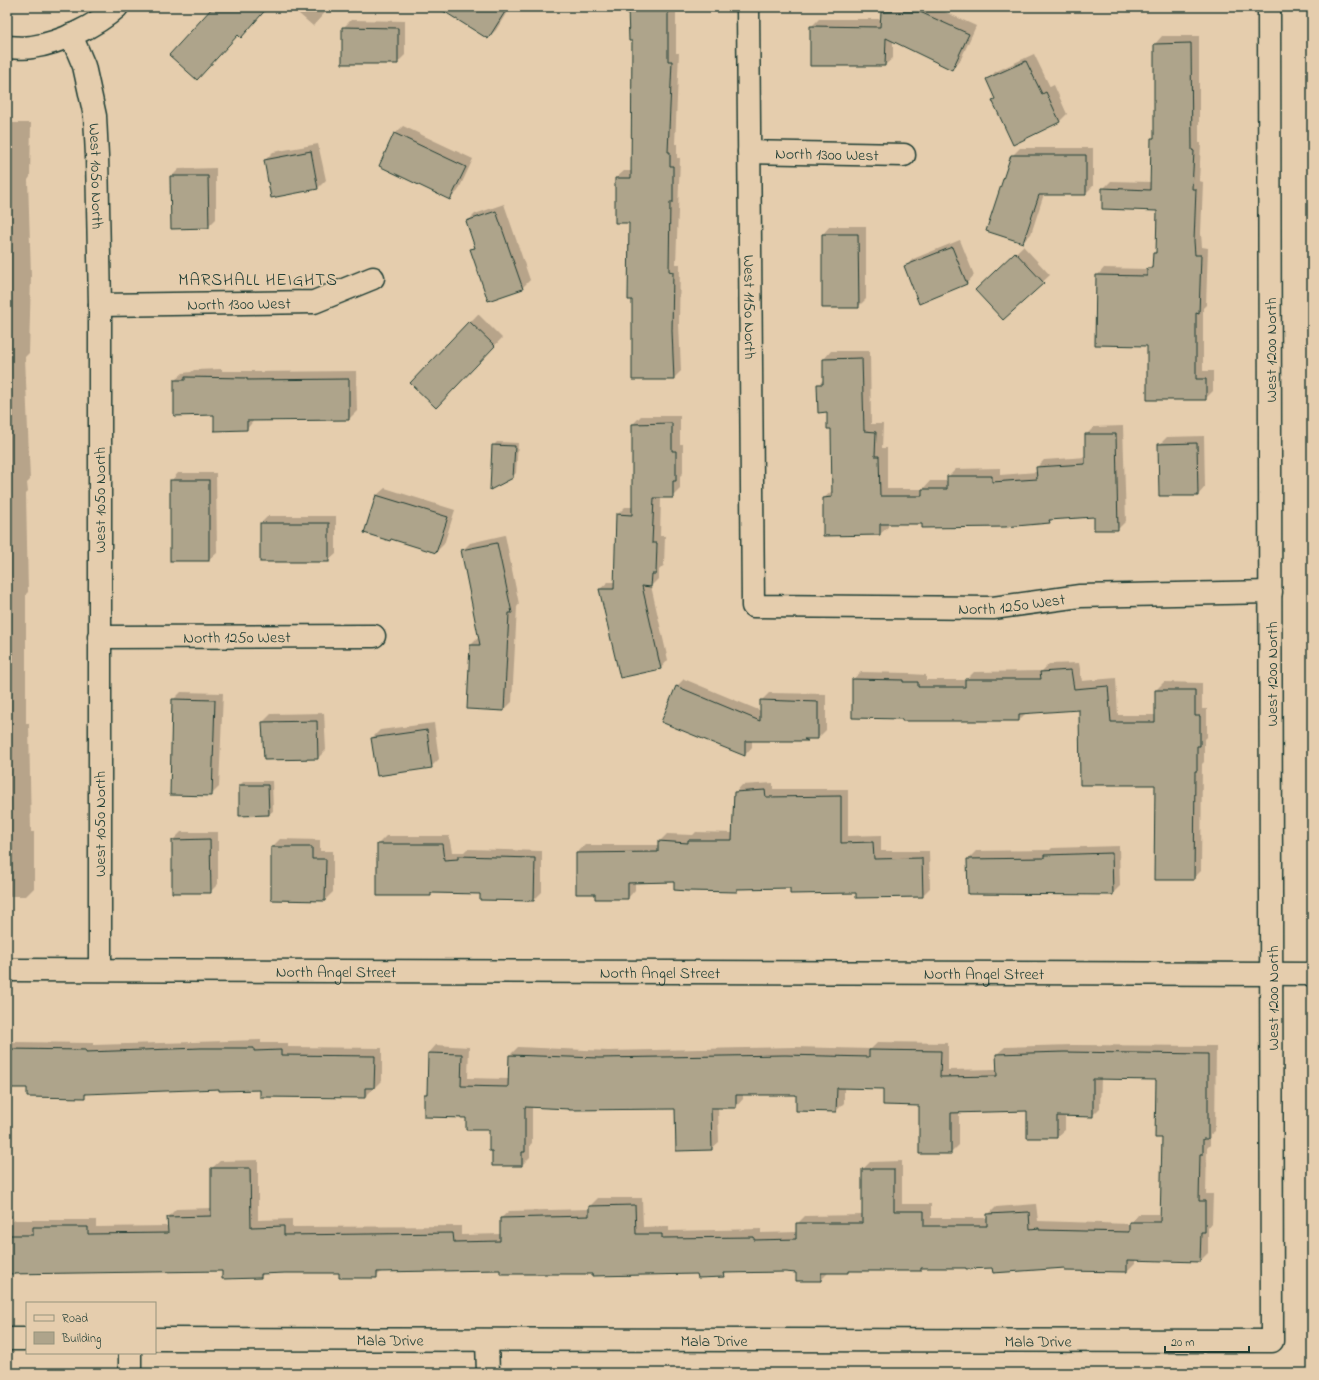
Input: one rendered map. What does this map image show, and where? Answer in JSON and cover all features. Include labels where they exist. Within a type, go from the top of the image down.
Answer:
[{"type":"street","points":[[7,47],[32,47],[71,35],[106,18],[117,7]]},
{"type":"street","name":"West 1150 North","points":[[748,7],[753,606]]},
{"type":"street","name":"West 1200 North","points":[[1269,7],[1272,1341]]},
{"type":"street","name":"West 1050 North","points":[[71,35],[84,66],[95,116],[100,305],[100,969]]},
{"type":"street","name":"North 1300 West","points":[[749,152],[904,155]]},
{"type":"street","name":"North 1300 West","points":[[100,305],[314,302],[373,278]]},
{"type":"street","name":"North 1250 West","points":[[753,606],[993,608],[1080,596],[1271,592]]},
{"type":"street","name":"North 1250 West","points":[[99,637],[374,636]]},
{"type":"street","name":"North Angel Street","points":[[7,970],[100,969],[1312,974]]},
{"type":"street","points":[[7,1339],[26,1339]]},
{"type":"street","name":"Mala Drive","points":[[156,1339],[1272,1341]]},
{"type":"street","points":[[487,1340],[488,1373]]},
{"type":"street","points":[[130,1354],[130,1373]]},
{"type":"building","points":[[213,7],[268,7],[241,38],[238,35],[197,80],[169,55]]},
{"type":"building","points":[[437,7],[508,7],[488,39]]},
{"type":"building","points":[[628,7],[668,7],[668,61],[672,61],[668,152],[670,152],[670,166],[673,166],[673,202],[670,202],[669,271],[673,272],[672,331],[674,380],[632,380],[632,300],[628,300],[629,223],[615,223],[615,178],[631,178],[632,41],[629,41]]},
{"type":"building","points":[[881,12],[920,12],[969,34],[952,70],[886,38],[885,66],[810,66],[810,26],[880,27]]},
{"type":"building","points":[[342,27],[398,28],[398,64],[342,64]]},
{"type":"building","points":[[1191,43],[1192,150],[1194,151],[1192,189],[1196,189],[1194,241],[1195,255],[1201,255],[1199,314],[1196,313],[1196,379],[1206,379],[1206,400],[1147,400],[1147,346],[1095,345],[1096,275],[1147,276],[1147,268],[1152,268],[1153,253],[1156,253],[1157,211],[1102,209],[1102,188],[1150,190],[1151,138],[1154,138],[1154,44]]},
{"type":"building","points":[[1026,61],[1042,94],[1046,92],[1060,122],[1013,145],[992,100],[995,99],[986,79]]},
{"type":"building","points":[[394,133],[466,167],[450,200],[379,166]]},
{"type":"building","points":[[311,151],[318,189],[271,198],[264,160]]},
{"type":"building","points":[[1011,155],[1086,155],[1086,195],[1039,195],[1023,243],[986,231]]},
{"type":"building","points":[[170,176],[208,176],[209,228],[171,229]]},
{"type":"building","points":[[496,211],[523,289],[488,301],[470,249],[475,248],[466,221]]},
{"type":"building","points":[[822,234],[858,234],[859,308],[822,308]]},
{"type":"building","points":[[952,247],[967,284],[919,304],[904,266]]},
{"type":"building","points":[[1015,252],[1044,283],[1003,320],[975,290]]},
{"type":"building","points":[[469,321],[495,346],[436,408],[410,383]]},
{"type":"building","points":[[862,358],[864,431],[876,432],[875,456],[879,456],[880,496],[922,496],[922,489],[947,489],[947,476],[992,476],[992,482],[1037,479],[1036,467],[1085,464],[1085,434],[1116,434],[1118,530],[1094,530],[1094,517],[1049,520],[1050,523],[1005,527],[922,528],[922,524],[880,524],[880,535],[823,536],[823,498],[832,497],[831,429],[827,429],[827,412],[818,413],[817,384],[823,384],[823,359]]},
{"type":"building","points":[[185,377],[247,378],[247,380],[349,379],[349,420],[247,421],[247,430],[214,431],[214,415],[174,416],[174,380],[185,380]]},
{"type":"building","points":[[672,423],[672,451],[676,451],[676,481],[673,481],[673,498],[654,498],[652,543],[657,543],[656,574],[652,574],[651,587],[642,586],[661,669],[620,678],[599,589],[614,589],[616,514],[632,515],[632,424]]},
{"type":"building","points":[[1197,443],[1198,496],[1159,496],[1158,444]]},
{"type":"building","points":[[492,445],[515,446],[513,478],[490,490]]},
{"type":"building","points":[[170,480],[209,480],[209,561],[170,561]]},
{"type":"building","points":[[376,495],[448,517],[436,553],[391,539],[390,541],[364,533]]},
{"type":"building","points":[[260,523],[329,523],[329,562],[260,562]]},
{"type":"building","points":[[497,543],[512,613],[509,613],[504,711],[467,709],[470,645],[480,645],[461,550]]},
{"type":"building","points":[[1071,670],[1074,689],[1108,686],[1111,722],[1155,722],[1155,690],[1195,690],[1195,716],[1200,716],[1200,746],[1197,746],[1197,771],[1195,771],[1194,880],[1154,880],[1155,785],[1080,785],[1079,710],[1019,714],[1019,721],[902,721],[902,719],[852,718],[852,679],[903,680],[903,682],[918,682],[918,687],[965,687],[965,679],[1041,679],[1040,672]]},
{"type":"building","points":[[676,686],[760,721],[760,700],[818,702],[818,739],[804,739],[808,741],[745,741],[745,756],[661,722]]},
{"type":"building","points":[[172,699],[215,700],[212,796],[170,795]]},
{"type":"building","points":[[317,721],[318,759],[264,760],[262,722]]},
{"type":"building","points":[[427,730],[432,768],[377,776],[371,738]]},
{"type":"building","points":[[239,785],[268,785],[269,815],[239,816]]},
{"type":"building","points":[[765,790],[766,797],[841,796],[841,843],[873,842],[874,859],[922,858],[923,897],[856,898],[856,893],[790,894],[790,888],[737,889],[737,892],[687,891],[674,890],[674,882],[628,883],[628,899],[595,899],[595,894],[576,894],[576,853],[658,852],[658,841],[688,843],[688,840],[732,840],[734,792]]},
{"type":"building","points":[[210,839],[211,893],[172,893],[172,840]]},
{"type":"building","points":[[377,844],[442,844],[444,860],[458,859],[458,856],[535,858],[534,901],[480,900],[480,894],[431,893],[431,896],[377,896]]},
{"type":"building","points":[[271,847],[312,847],[312,859],[326,859],[325,901],[271,900]]},
{"type":"building","points":[[1112,853],[1113,895],[968,894],[967,859],[1044,858],[1044,855]]},
{"type":"building","points":[[201,1048],[254,1048],[254,1051],[281,1050],[281,1055],[375,1056],[374,1088],[365,1088],[365,1098],[260,1097],[260,1090],[219,1091],[219,1089],[85,1094],[85,1098],[27,1097],[27,1088],[7,1088],[7,1049],[86,1050],[86,1052]]},
{"type":"building","points":[[869,1050],[941,1051],[940,1077],[997,1076],[996,1054],[1064,1052],[1208,1054],[1208,1139],[1203,1139],[1203,1154],[1200,1154],[1199,1201],[1205,1201],[1205,1232],[1201,1232],[1200,1262],[1127,1260],[1127,1272],[1064,1271],[1065,1268],[993,1273],[992,1268],[921,1268],[921,1271],[848,1271],[848,1273],[821,1273],[821,1281],[796,1281],[796,1273],[785,1272],[723,1273],[724,1277],[698,1278],[697,1274],[592,1276],[592,1274],[500,1274],[500,1270],[377,1272],[377,1278],[339,1278],[339,1273],[285,1273],[261,1274],[261,1278],[222,1279],[222,1271],[7,1274],[7,1235],[33,1235],[33,1227],[88,1227],[88,1234],[168,1233],[167,1217],[211,1216],[211,1168],[250,1168],[251,1227],[284,1226],[284,1235],[453,1233],[454,1242],[500,1241],[500,1218],[589,1216],[589,1206],[635,1205],[636,1234],[662,1234],[662,1238],[754,1237],[754,1240],[796,1239],[796,1223],[862,1223],[862,1169],[894,1169],[894,1211],[924,1211],[924,1226],[987,1226],[987,1214],[1029,1212],[1030,1229],[1039,1228],[1039,1230],[1129,1232],[1129,1222],[1160,1222],[1162,1138],[1155,1138],[1156,1080],[1093,1079],[1093,1117],[1057,1116],[1057,1138],[1027,1138],[1027,1111],[951,1113],[951,1154],[919,1154],[919,1106],[883,1105],[883,1089],[837,1088],[836,1112],[796,1111],[796,1095],[736,1095],[736,1108],[711,1108],[712,1150],[676,1151],[675,1109],[569,1110],[525,1107],[525,1152],[522,1152],[522,1166],[492,1166],[492,1151],[489,1151],[489,1130],[466,1130],[466,1118],[424,1117],[424,1094],[427,1094],[428,1053],[462,1054],[461,1086],[508,1087],[509,1055],[599,1058],[785,1055],[869,1057]]},
{"type":"district","name":"MARSHALL HEIGHTS","points":[[258,279]]}]
